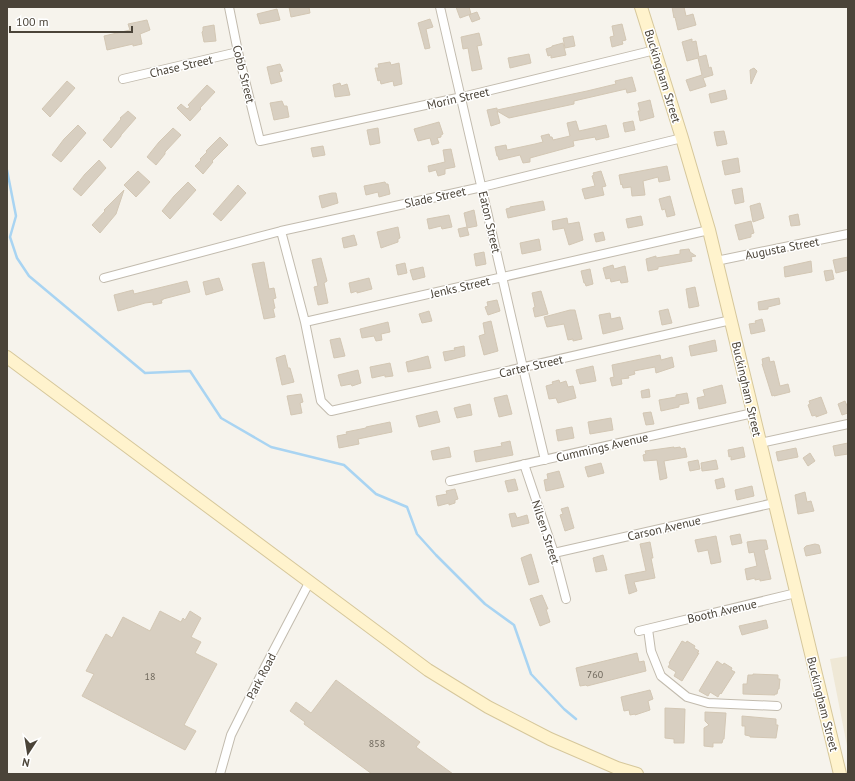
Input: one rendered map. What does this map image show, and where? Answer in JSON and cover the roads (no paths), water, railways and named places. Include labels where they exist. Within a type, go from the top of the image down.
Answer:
[{"type":"main road","name":"Buckingham Street","points":[[641,7],[656,50],[709,230],[840,774]]},
{"type":"main road","points":[[7,357],[428,670],[488,707],[550,739],[617,768],[637,774]]},
{"type":"street","name":"Cobb Street","points":[[229,7],[238,52],[260,141]]},
{"type":"street","name":"Eaton Street","points":[[440,7],[545,460]]},
{"type":"street","name":"Morin Street","points":[[260,141],[462,97],[656,50]]},
{"type":"street","name":"Chase Street","points":[[123,79],[238,52]]},
{"type":"street","name":"Slade Street","points":[[104,278],[281,231],[482,187],[682,138]]},
{"type":"street","name":"Jenks Street","points":[[305,322],[709,230]]},
{"type":"street","points":[[281,231],[305,322]]},
{"type":"street","name":"Augusta Street","points":[[716,261],[848,234]]},
{"type":"street","name":"Carter Street","points":[[305,322],[321,401],[331,411],[731,320]]},
{"type":"street","name":"Cummings Avenue","points":[[450,481],[753,413]]},
{"type":"street","points":[[760,442],[848,424]]},
{"type":"street","name":"Nilsen Street","points":[[524,464],[554,553],[566,599]]},
{"type":"street","name":"Carson Avenue","points":[[554,553],[774,503]]},
{"type":"street","name":"Park Road","points":[[220,774],[231,735],[310,581]]},
{"type":"street","name":"Booth Avenue","points":[[639,631],[796,593]]},
{"type":"street","points":[[648,629],[651,651],[661,676],[687,697],[708,703],[777,706]]},
{"type":"waterway","points":[[7,170],[16,216],[10,237],[17,258],[29,276],[145,373],[190,371],[221,418],[271,447],[344,465],[376,494],[407,507],[417,534],[436,555],[485,604],[514,625],[531,674],[564,709],[576,719]]}]
